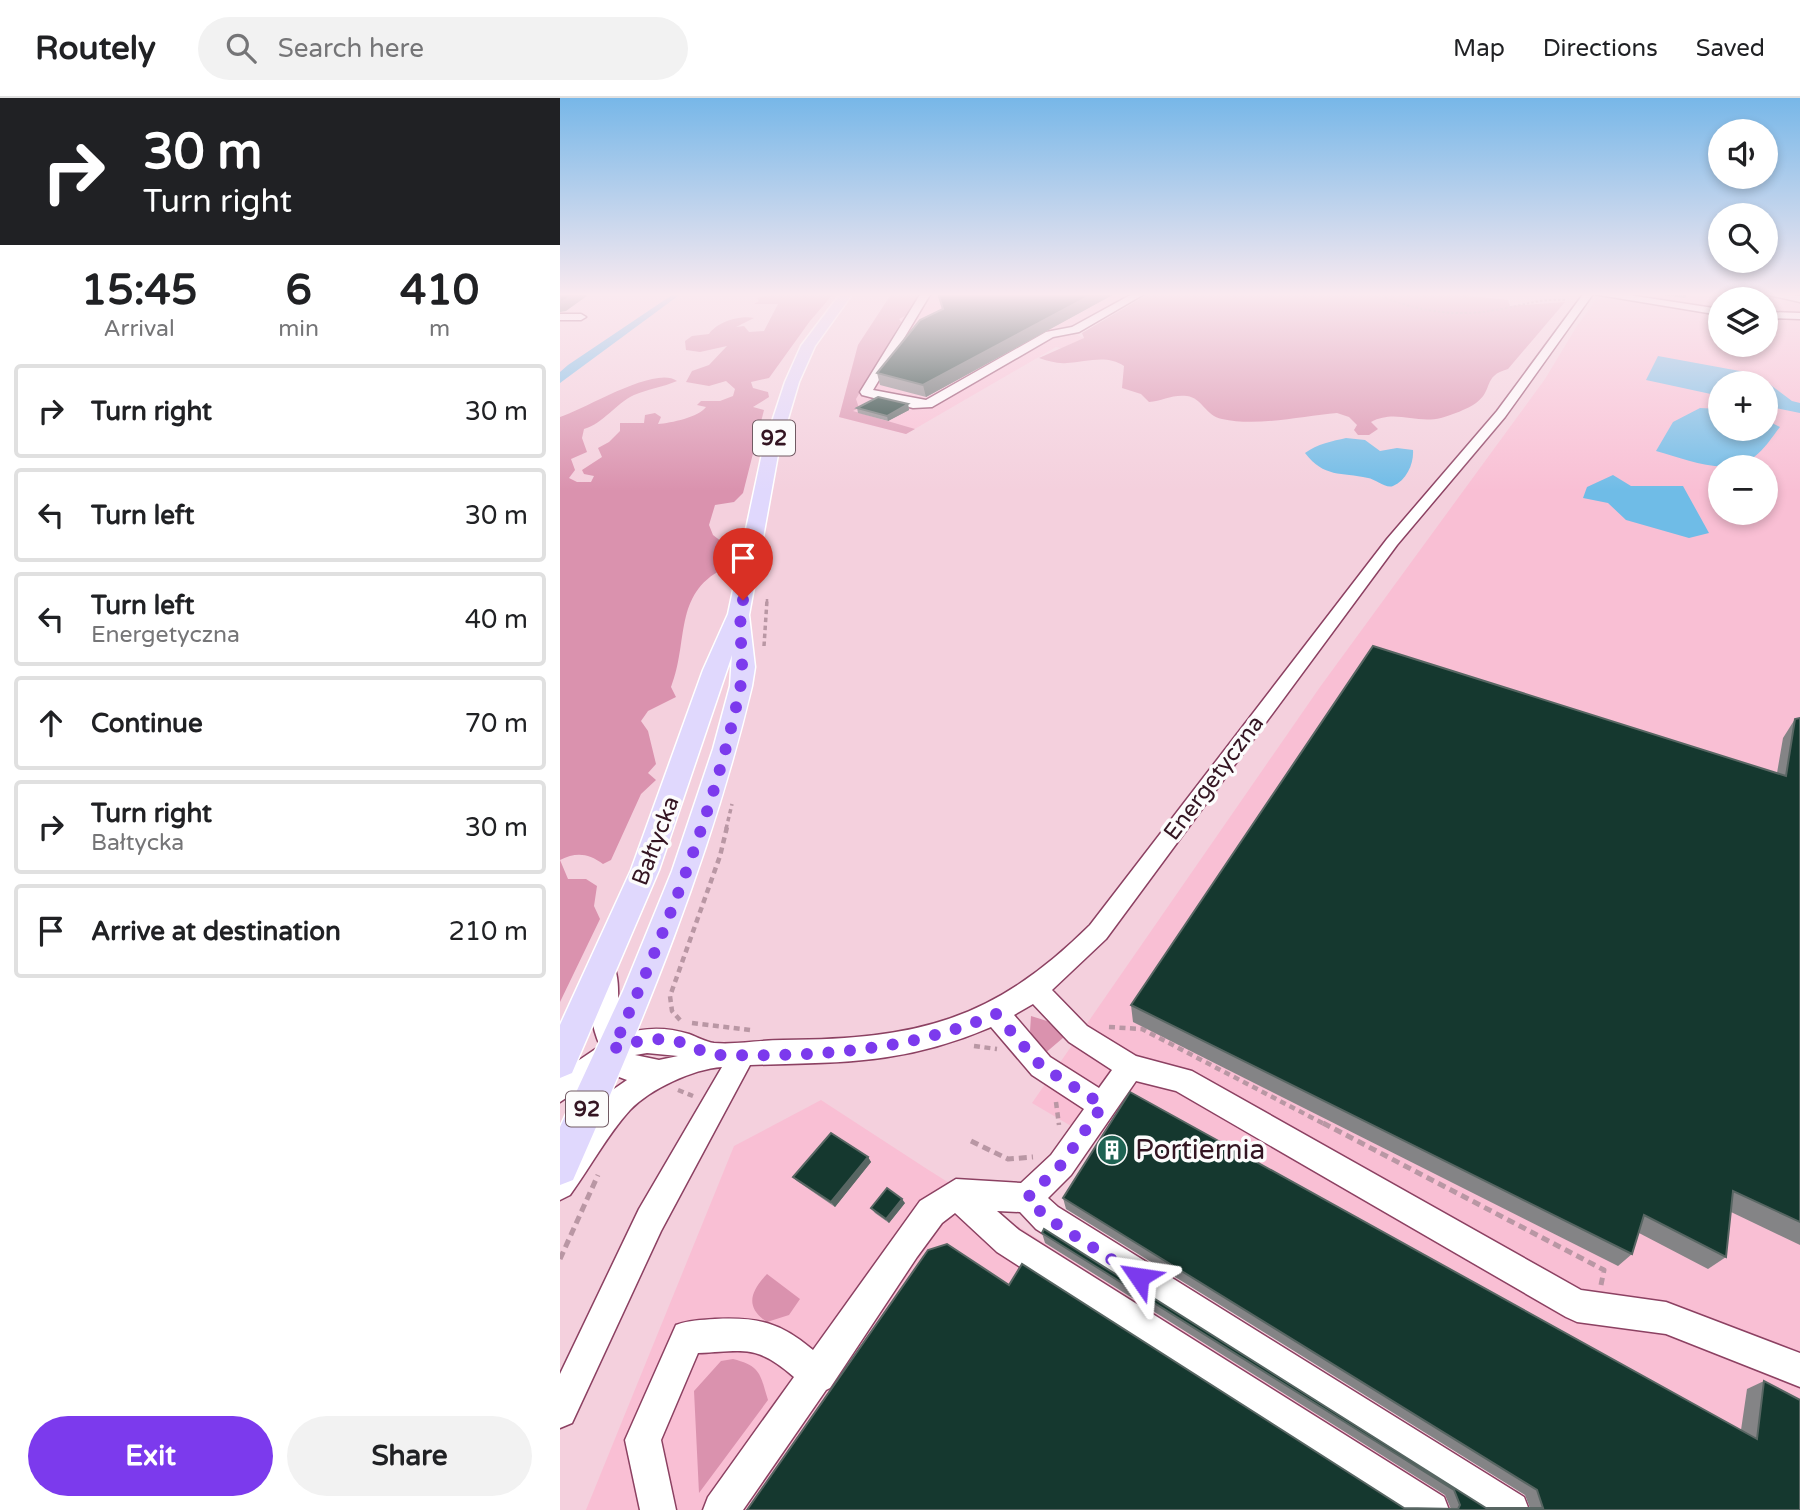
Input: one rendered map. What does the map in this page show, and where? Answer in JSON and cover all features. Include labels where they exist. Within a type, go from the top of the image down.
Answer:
[{"type":"main road","name":"Bałtycka","points":[[560,1062],[604,968],[650,858],[714,670],[739,614],[771,449],[781,412],[803,359]]},
{"type":"main road","name":"Bałtycka","points":[[560,1167],[613,1049],[678,890],[717,776],[744,667],[739,614]]},
{"type":"street","points":[[886,359],[866,392],[913,404],[928,404],[1007,359]]},
{"type":"street","name":"Energetyczna","points":[[726,1055],[850,1051],[939,1036],[996,1014],[1036,990],[1069,964],[1098,932],[1392,542],[1502,414],[1541,359]]},
{"type":"street","points":[[604,968],[602,1022],[613,1049],[628,1068],[668,1081]]},
{"type":"street","points":[[1036,990],[1078,1034],[1130,1067],[1182,1080],[1577,1306],[1667,1318],[1800,1370]]},
{"type":"street","points":[[996,1014],[1041,1066],[1103,1105]]},
{"type":"street","points":[[560,1089],[613,1049],[636,1041],[673,1040],[726,1055],[735,1070],[650,1220],[560,1410]]},
{"type":"street","points":[[560,1185],[621,1100],[726,1055]]},
{"type":"street","points":[[1027,1198],[1061,1165],[1130,1067]]},
{"type":"street","points":[[956,1194],[1008,1241],[1431,1510]]},
{"type":"street","points":[[721,1510],[818,1376],[931,1212],[956,1194],[1027,1198],[1047,1218],[1511,1510]]},
{"type":"street","points":[[658,1510],[643,1440],[688,1337],[752,1334],[781,1344],[818,1376]]},
{"type":"path","points":[[673,1040],[680,1020],[761,1030]]},
{"type":"path","points":[[967,1047],[979,1045],[998,1049],[1006,1054]]},
{"type":"path","points":[[668,1081],[688,1091],[696,1100]]},
{"type":"path","points":[[1055,1097],[1060,1113],[1059,1131]]},
{"type":"path","points":[[971,1142],[995,1156],[1016,1162],[1043,1150]]},
{"type":"path","points":[[560,1259],[603,1164]]},
{"type":"shaded area","points":[[715,359],[783,359],[769,378],[751,382],[753,388],[768,392],[769,397],[753,407],[764,410],[743,493],[734,502],[715,505],[709,525],[713,535],[730,548],[723,569],[707,579],[689,605],[671,687],[676,697],[648,711],[641,721],[648,731],[656,764],[648,773],[656,780],[641,794],[611,860],[603,864],[587,856],[571,856],[560,860],[560,417],[619,390],[653,379],[667,378],[677,381],[634,395],[584,429],[582,438],[587,452],[571,459],[575,470],[569,478],[577,482],[591,482],[594,476],[584,474],[582,470],[602,457],[598,448],[620,431],[620,423],[644,423],[645,415],[655,413],[661,417],[658,424],[677,421],[702,411],[706,407],[697,405],[701,401],[720,401],[733,396],[735,389],[726,381],[709,386],[686,382],[692,371],[709,365]]},
{"type":"shaded area","points":[[854,359],[1035,359],[906,434],[839,417]]},
{"type":"shaded area","points":[[854,359],[879,359],[856,399],[859,408],[853,411],[915,429],[906,434],[839,417]]},
{"type":"shaded area","points":[[1042,359],[1517,359],[1508,369],[1495,375],[1481,398],[1464,410],[1432,419],[1380,418],[1371,422],[1378,429],[1369,435],[1358,435],[1354,430],[1357,425],[1349,417],[1337,413],[1250,422],[1222,419],[1192,397],[1177,396],[1149,402],[1141,394],[1122,388],[1124,366],[1117,362]]},
{"type":"shaded area","points":[[1557,359],[1800,359],[1800,1462],[1105,1146],[1032,1103],[1320,687]]},
{"type":"shaded area","points":[[560,860],[568,879],[586,879],[597,886],[594,906],[600,919],[560,1002]]},
{"type":"shaded area","points":[[1031,1016],[1047,1021],[1064,1037],[1043,1055],[1030,1031]]},
{"type":"shaded area","points":[[821,1100],[1468,1510],[586,1510],[734,1146]]},
{"type":"shaded area","points":[[767,1274],[800,1299],[789,1315],[767,1322],[755,1311],[752,1299]]},
{"type":"shaded area","points":[[733,1359],[758,1372],[768,1400],[699,1493],[694,1391],[721,1361]]},
{"type":"water","points":[[577,359],[593,359],[560,383],[560,372]]},
{"type":"water","points":[[1657,359],[1674,359],[1740,371],[1708,371],[1708,393],[1646,380]]},
{"type":"water","points":[[1778,390],[1792,401],[1800,403],[1800,413],[1778,408]]},
{"type":"water","points":[[1700,408],[1708,408],[1708,441],[1770,441],[1757,455],[1708,455],[1706,465],[1656,451],[1673,422]]},
{"type":"water","points":[[1346,438],[1365,440],[1380,451],[1397,448],[1413,450],[1409,471],[1398,483],[1387,486],[1368,478],[1326,470],[1305,453],[1320,445]]},
{"type":"water","points":[[1613,475],[1631,486],[1683,486],[1709,533],[1689,538],[1626,520],[1608,503],[1583,498],[1587,487]]},
{"type":"building","points":[[888,359],[972,359],[923,385],[877,373]]},
{"type":"building","points":[[878,397],[908,404],[887,416],[857,408]]},
{"type":"building","points":[[1373,646],[1786,776],[1795,719],[1800,718],[1800,1222],[1733,1191],[1726,1257],[1644,1215],[1632,1254],[1131,1005]]},
{"type":"building","points":[[1130,1092],[1757,1439],[1764,1381],[1800,1400],[1800,1510],[747,1510],[928,1250],[947,1244],[1009,1285],[1022,1264],[1404,1508],[1458,1509],[1460,1505],[1454,1490],[1042,1233],[1044,1229],[1486,1508],[1543,1508],[1537,1490],[1063,1198]]},
{"type":"building","points":[[831,1133],[868,1157],[831,1202],[793,1177]]},
{"type":"building","points":[[887,1188],[902,1199],[886,1219],[871,1208]]},
{"type":"place","name":"Portiernia","points":[[1112,1150]]},
{"type":"route","points":[[743,600],[739,614],[744,667],[717,776],[678,890],[613,1049],[636,1041],[673,1040],[712,1055],[873,1049],[939,1036],[996,1014],[1041,1066],[1103,1105],[1061,1165],[1027,1198],[1047,1218],[1139,1277]]}]
